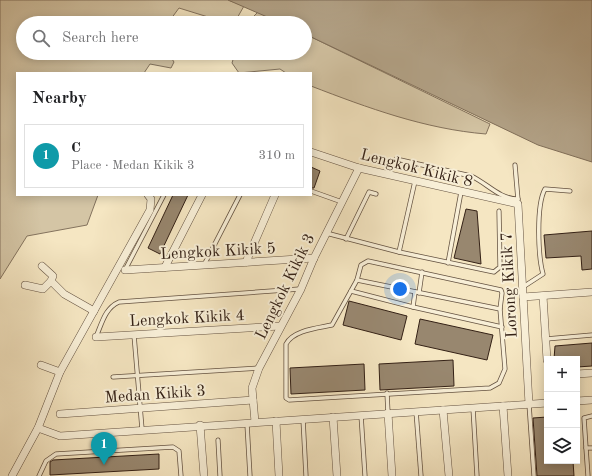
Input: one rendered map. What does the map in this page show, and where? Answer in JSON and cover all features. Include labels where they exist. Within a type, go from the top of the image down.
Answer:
[{"type":"street","name":"Lengkok Kikik 8","points":[[312,152],[359,168],[461,192],[518,202]]},
{"type":"street","name":"Lengkok Kikik 3","points":[[255,422],[252,388],[259,368],[301,289],[314,258],[359,168]]},
{"type":"street","points":[[12,476],[38,428],[60,372],[150,210],[151,199],[149,196]]},
{"type":"street","points":[[165,267],[201,196]]},
{"type":"street","points":[[246,262],[275,196]]},
{"type":"street","name":"Lorong Kikik 7","points":[[518,202],[529,404]]},
{"type":"street","name":"Lengkok Kikik 5","points":[[125,270],[314,258]]},
{"type":"street","points":[[26,285],[43,289],[51,281],[52,276],[42,266]]},
{"type":"street","points":[[51,281],[64,294],[94,311]]},
{"type":"street","points":[[522,297],[592,292]]},
{"type":"street","points":[[543,296],[547,356]]},
{"type":"street","name":"Lengkok Kikik 4","points":[[96,336],[280,326]]},
{"type":"street","points":[[42,365],[60,372]]},
{"type":"street","points":[[580,374],[592,373]]},
{"type":"street","name":"Medan Kikik 3","points":[[60,414],[253,400]]},
{"type":"street","points":[[580,401],[592,400]]},
{"type":"street","points":[[38,428],[60,436],[200,425],[544,403]]},
{"type":"street","points":[[502,406],[508,476]]},
{"type":"street","points":[[443,410],[449,476]]},
{"type":"street","points":[[388,413],[392,476]]},
{"type":"street","points":[[333,417],[337,476]]},
{"type":"street","points":[[276,421],[279,476]]},
{"type":"street","points":[[200,425],[203,476]]},
{"type":"lane","points":[[396,159],[470,176],[480,180],[502,196],[518,202]]},
{"type":"lane","name":"Lorong Kikik 7","points":[[515,165],[518,202]]},
{"type":"lane","points":[[399,252],[415,181]]},
{"type":"lane","points":[[522,288],[543,274],[538,212],[543,192],[545,189],[570,191]]},
{"type":"lane","points":[[312,191],[342,202]]},
{"type":"lane","points":[[346,239],[369,192],[376,194]]},
{"type":"lane","points":[[448,263],[461,192]]},
{"type":"lane","points":[[125,270],[163,196]]},
{"type":"lane","points":[[203,265],[239,196]]},
{"type":"lane","points":[[326,233],[399,252],[494,272],[500,267],[499,211]]},
{"type":"lane","points":[[368,261],[501,290],[500,309],[505,369],[502,378],[496,386],[490,388],[289,400],[286,398],[286,344],[288,340],[295,335],[332,325],[351,292],[356,280],[361,265],[368,261]]},
{"type":"lane","points":[[412,307],[422,272]]},
{"type":"lane","points":[[356,280],[500,309]]},
{"type":"lane","points":[[96,336],[111,305],[119,302],[301,289]]},
{"type":"lane","points":[[351,292],[502,327]]},
{"type":"lane","points":[[134,334],[142,429]]},
{"type":"lane","points":[[546,339],[592,335]]},
{"type":"lane","points":[[113,377],[259,368]]},
{"type":"lane","points":[[387,393],[388,413]]},
{"type":"lane","points":[[529,404],[534,476]]},
{"type":"lane","points":[[473,408],[477,476]]},
{"type":"lane","points":[[416,412],[421,476]]},
{"type":"lane","points":[[361,415],[365,476]]},
{"type":"lane","points":[[588,476],[584,418],[592,416]]},
{"type":"lane","points":[[303,419],[306,476]]},
{"type":"lane","points":[[247,422],[250,476]]},
{"type":"lane","points":[[218,440],[220,476]]},
{"type":"lane","points":[[39,476],[46,461],[56,454],[173,447],[179,451],[181,476]]},
{"type":"lane","points":[[586,448],[592,448]]},
{"type":"shaded area","points":[[0,0],[228,0],[244,6],[238,16],[205,16],[179,8],[173,16],[16,16],[16,60],[173,60],[174,62],[171,68],[150,64],[145,72],[16,72],[16,196],[98,196],[87,225],[27,236],[0,279]]},
{"type":"shaded area","points":[[228,0],[592,0],[592,162],[538,145],[312,37],[312,16],[265,16]]},
{"type":"shaded area","points":[[258,12],[266,16],[254,16]]},
{"type":"shaded area","points":[[312,37],[490,124],[486,134],[419,122],[375,110],[312,86],[312,72],[284,72],[280,69],[238,72],[232,63],[233,60],[312,60]]},
{"type":"building","points":[[312,167],[320,171],[314,188],[312,188]]},
{"type":"building","points":[[173,196],[188,196],[160,254],[148,248]]},
{"type":"building","points":[[466,209],[477,211],[481,264],[454,258]]},
{"type":"building","points":[[592,231],[592,269],[582,270],[581,256],[546,258],[544,235]]},
{"type":"building","points":[[349,301],[407,316],[401,340],[343,325]]},
{"type":"building","points":[[420,319],[493,335],[487,360],[415,344]]},
{"type":"building","points":[[592,343],[592,366],[580,367],[580,356],[554,356],[555,346]]},
{"type":"building","points":[[453,360],[454,386],[380,390],[379,364]]},
{"type":"building","points":[[364,364],[365,390],[291,394],[290,368]]},
{"type":"building","points":[[544,417],[544,464],[573,464],[574,476],[537,476],[533,418]]},
{"type":"building","points":[[159,454],[159,469],[50,475],[50,462],[53,460]]},
{"type":"place","name":"C","points":[[104,465]]}]
